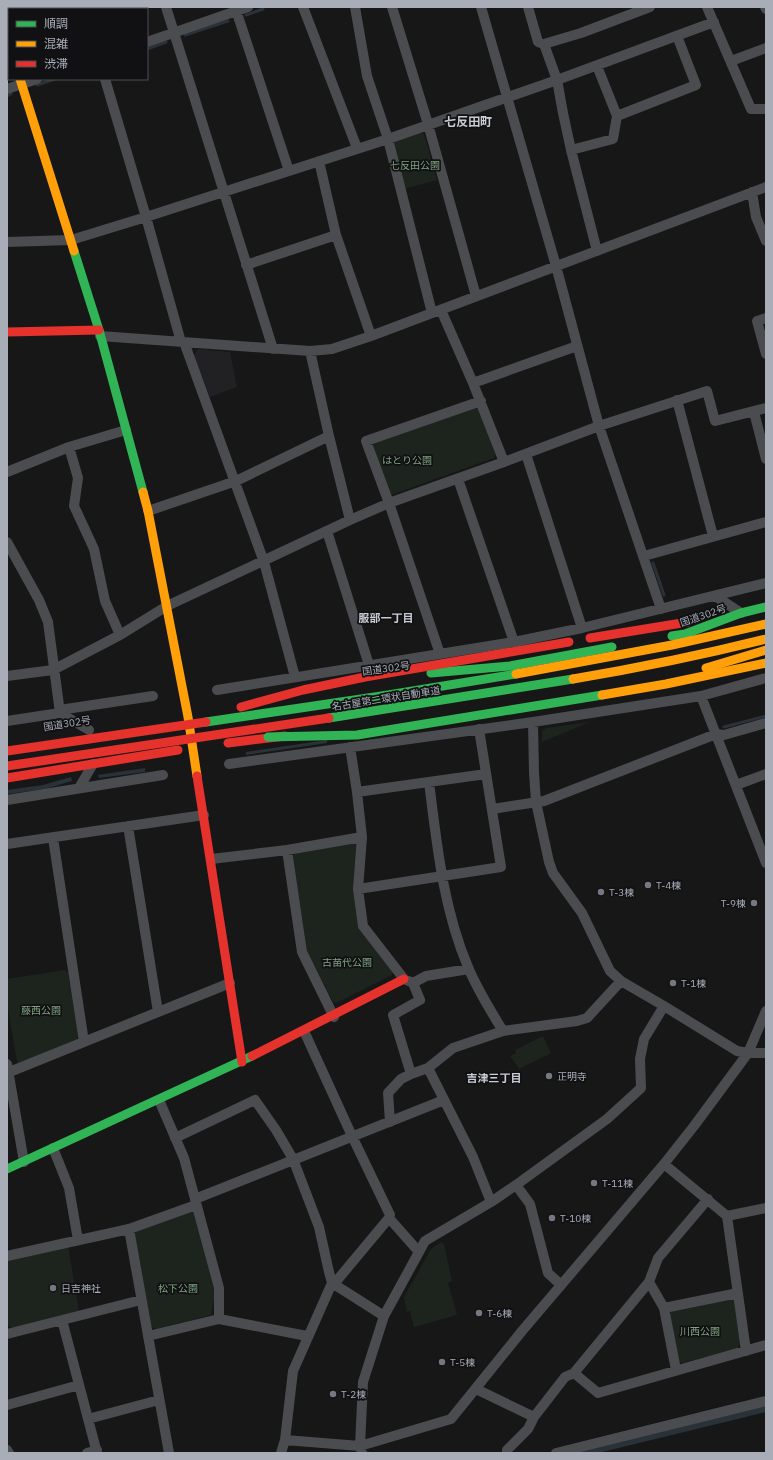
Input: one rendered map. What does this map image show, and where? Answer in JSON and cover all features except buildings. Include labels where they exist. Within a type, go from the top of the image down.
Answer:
[{"type":"main road","points":[[21,82],[100,333],[148,511],[188,717],[197,747],[204,815],[242,1062]]},
{"type":"main road","points":[[7,332],[100,333]]},
{"type":"main road","name":"国道302号","points":[[7,743],[89,730],[188,717],[385,677],[510,666],[685,634],[766,607]]},
{"type":"main road","points":[[165,728],[311,688],[365,677],[742,614]]},
{"type":"main road","name":"名古屋第二環状自動車道","points":[[7,751],[531,672],[624,656],[766,624]]},
{"type":"main road","name":"名古屋第二環状自動車道","points":[[7,766],[257,730],[628,670],[766,639]]},
{"type":"main road","points":[[216,745],[336,730],[685,675],[766,651]]},
{"type":"main road","points":[[178,741],[357,735],[666,684],[766,662]]},
{"type":"main road","points":[[7,778],[197,747]]},
{"type":"main road","points":[[7,1169],[242,1062],[409,981]]},
{"type":"street","points":[[166,7],[273,349]]},
{"type":"street","points":[[148,42],[236,9],[248,7]]},
{"type":"street","points":[[304,7],[356,148]]},
{"type":"street","points":[[355,7],[367,76],[388,139],[436,311],[473,383],[504,462]]},
{"type":"street","points":[[392,7],[428,124],[476,296]]},
{"type":"street","points":[[480,7],[556,266],[599,426],[661,609]]},
{"type":"street","points":[[528,7],[538,42],[544,44],[581,33],[650,7]]},
{"type":"street","points":[[707,7],[751,109],[766,109]]},
{"type":"street","points":[[236,9],[289,171]]},
{"type":"street","points":[[7,242],[71,240],[146,218],[356,148],[388,139],[597,66],[714,22]]},
{"type":"street","points":[[617,116],[696,85],[677,36]]},
{"type":"street","points":[[544,44],[557,80],[571,150],[597,251]]},
{"type":"street","points":[[731,61],[766,48]]},
{"type":"street","points":[[571,150],[613,139],[617,116],[597,66]]},
{"type":"street","points":[[7,89],[21,82],[32,80]]},
{"type":"street","points":[[105,80],[183,342],[236,481],[264,562],[295,677]]},
{"type":"street","points":[[319,161],[336,235],[371,336]]},
{"type":"street","points":[[100,333],[183,342],[273,349],[310,351],[332,349],[371,336],[766,187]]},
{"type":"street","points":[[752,192],[756,217],[766,242]]},
{"type":"street","points":[[246,265],[336,235]]},
{"type":"street","points":[[766,318],[757,321],[765,343],[766,354]]},
{"type":"street","points":[[473,383],[577,346]]},
{"type":"street","points":[[310,351],[350,520]]},
{"type":"street","points":[[7,676],[53,670],[120,635],[167,606],[264,562],[350,520],[389,503],[458,479],[599,426],[707,391],[715,421],[766,408]]},
{"type":"street","points":[[677,400],[714,536]]},
{"type":"street","points":[[440,654],[389,503],[366,441],[481,401]]},
{"type":"street","points":[[754,412],[766,459]]},
{"type":"street","points":[[7,472],[69,447],[126,430]]},
{"type":"street","points":[[148,511],[236,481],[329,436]]},
{"type":"street","points":[[69,447],[78,478],[74,506],[94,549],[105,601],[120,635]]},
{"type":"street","points":[[526,454],[582,628]]},
{"type":"street","points":[[458,479],[514,642]]},
{"type":"street","points":[[644,556],[766,522]]},
{"type":"street","points":[[327,531],[369,665]]},
{"type":"street","points":[[7,542],[39,600],[48,622],[53,670],[60,713]]},
{"type":"street","points":[[217,690],[514,642],[582,628],[766,583]]},
{"type":"street","points":[[715,596],[742,614]]},
{"type":"street","points":[[753,682],[766,651]]},
{"type":"street","points":[[321,690],[339,671]]},
{"type":"street","points":[[229,764],[350,746],[533,722],[701,696],[766,678]]},
{"type":"street","points":[[612,687],[642,705]]},
{"type":"street","points":[[7,721],[60,713],[66,709],[153,696]]},
{"type":"street","points":[[701,696],[766,863]]},
{"type":"street","points":[[60,713],[89,730]]},
{"type":"street","points":[[533,722],[536,802],[549,862],[554,873],[582,913],[610,971],[621,981],[737,1051],[748,1053],[766,1053]]},
{"type":"street","points":[[492,808],[544,800],[716,734],[724,734],[766,723]]},
{"type":"street","points":[[358,890],[441,875],[501,867],[479,729]]},
{"type":"street","points":[[336,730],[363,745]]},
{"type":"street","points":[[350,746],[362,838],[358,890],[363,926],[409,981],[420,1000],[393,1015],[411,1074]]},
{"type":"street","points":[[79,788],[93,764]]},
{"type":"street","points":[[7,800],[163,774]]},
{"type":"street","points":[[357,792],[486,774]]},
{"type":"street","points":[[736,786],[766,774]]},
{"type":"street","points":[[429,782],[441,875],[451,920],[468,969],[502,1031]]},
{"type":"street","points":[[7,844],[204,815]]},
{"type":"street","points":[[128,826],[158,1012]]},
{"type":"street","points":[[53,838],[84,1042]]},
{"type":"street","points":[[211,859],[287,850],[362,838]]},
{"type":"street","points":[[287,850],[302,952],[334,1017]]},
{"type":"street","points":[[409,981],[426,976],[468,969]]},
{"type":"street","points":[[390,1122],[388,1093],[402,1079],[428,1068],[453,1048],[502,1031],[577,1021],[587,1018],[621,981]]},
{"type":"street","points":[[24,1162],[7,1070],[84,1042],[230,984]]},
{"type":"street","points":[[361,1449],[363,1382],[384,1316],[425,1241],[491,1202],[516,1185],[607,1119],[641,1088],[640,1060],[644,1039],[664,1006]]},
{"type":"street","points":[[285,1440],[361,1449],[451,1419],[561,1285],[664,1164],[714,1100],[748,1053],[766,1011]]},
{"type":"street","points":[[304,1031],[390,1215],[389,1218],[419,1252]]},
{"type":"street","points":[[428,1068],[473,1157],[491,1202]]},
{"type":"street","points":[[159,1100],[184,1158],[219,1288],[219,1319]]},
{"type":"street","points":[[175,1138],[255,1100],[276,1130],[293,1159],[319,1227],[328,1272],[333,1284],[384,1316]]},
{"type":"street","points":[[7,1256],[129,1228],[196,1202],[293,1159],[444,1100]]},
{"type":"street","points":[[53,1148],[69,1188],[78,1240]]},
{"type":"street","points":[[664,1164],[727,1216],[746,1351]]},
{"type":"street","points":[[516,1185],[530,1204],[548,1273],[561,1285]]},
{"type":"street","points":[[507,1453],[507,1450],[528,1429],[534,1417],[565,1377],[574,1373],[649,1282],[658,1258],[708,1199]]},
{"type":"street","points":[[727,1216],[766,1208]]},
{"type":"street","points":[[281,1453],[285,1440],[293,1371],[307,1336],[333,1284],[389,1218]]},
{"type":"street","points":[[129,1228],[169,1453]]},
{"type":"street","points":[[649,1282],[664,1308],[676,1370]]},
{"type":"street","points":[[664,1308],[738,1294]]},
{"type":"street","points":[[7,1334],[141,1300]]},
{"type":"street","points":[[148,1336],[219,1319],[307,1336]]},
{"type":"street","points":[[62,1320],[88,1419],[94,1452]]},
{"type":"street","points":[[574,1373],[598,1393],[766,1346]]},
{"type":"street","points":[[7,1405],[79,1385]]},
{"type":"street","points":[[476,1389],[534,1417]]},
{"type":"street","points":[[88,1419],[160,1400]]},
{"type":"street","points":[[556,1453],[766,1401]]},
{"type":"shaded area","points":[[198,349],[230,352],[237,387],[210,397],[194,356]]},
{"type":"shaded area","points":[[327,740],[327,743],[246,755],[246,752]]},
{"type":"shaded area","points":[[145,768],[145,772],[99,778],[98,775]]},
{"type":"shaded area","points":[[71,777],[72,781],[45,789],[7,794],[7,790],[43,785]]},
{"type":"shaded area","points":[[766,1403],[766,1412],[598,1453],[561,1453]]},
{"type":"green space","name":"七反田公園","points":[[421,132],[424,134],[437,180],[404,189],[392,142]]},
{"type":"green space","name":"はとり公園","points":[[475,408],[479,410],[496,453],[494,458],[391,495],[371,446],[373,442]]},
{"type":"green space","points":[[590,722],[542,742],[542,731],[546,728]]},
{"type":"green space","name":"古苗代公園","points":[[354,843],[357,845],[359,927],[393,970],[392,975],[336,1003],[333,1002],[307,951],[293,856],[297,851]]},
{"type":"green space","name":"藤西公園","points":[[65,970],[68,973],[78,1035],[77,1040],[20,1064],[17,1061],[7,1004],[7,979]]},
{"type":"green space","points":[[543,1036],[551,1053],[519,1069],[510,1056],[516,1053],[515,1050]]},
{"type":"green space","name":"松下公園","points":[[190,1211],[194,1213],[215,1294],[211,1315],[156,1329],[150,1326],[134,1234],[137,1230]]},
{"type":"green space","points":[[441,1242],[444,1244],[452,1281],[448,1283],[457,1315],[414,1327],[410,1311],[407,1312],[404,1297],[431,1249]]},
{"type":"green space","points":[[68,1246],[79,1311],[12,1328],[8,1325],[7,1260]]},
{"type":"green space","name":"川西公園","points":[[730,1298],[734,1301],[740,1343],[738,1348],[682,1363],[679,1361],[669,1314],[673,1310]]},
{"type":"waterway","points":[[246,15],[263,9]]},
{"type":"waterway","points":[[185,35],[228,21]]},
{"type":"waterway","points":[[148,49],[166,42]]},
{"type":"waterway","points":[[37,85],[52,80]]},
{"type":"waterway","points":[[7,96],[11,94]]},
{"type":"waterway","points":[[653,563],[664,595]]},
{"type":"waterway","points":[[724,727],[766,716]]},
{"type":"traffic: fast","points":[[74,251],[99,330],[143,492]]},
{"type":"traffic: fast","points":[[672,636],[685,634],[741,613],[766,607]]},
{"type":"traffic: fast","points":[[431,673],[510,666],[612,647]]},
{"type":"traffic: fast","points":[[206,722],[516,674]]},
{"type":"traffic: fast","points":[[329,718],[573,679]]},
{"type":"traffic: fast","points":[[268,737],[357,735],[602,695]]},
{"type":"traffic: fast","points":[[7,1169],[252,1056]]},
{"type":"traffic: slow","points":[[20,80],[74,251]]},
{"type":"traffic: slow","points":[[143,492],[188,717],[197,776]]},
{"type":"traffic: slow","points":[[516,674],[672,645],[766,624]]},
{"type":"traffic: slow","points":[[573,679],[670,661],[766,639]]},
{"type":"traffic: slow","points":[[706,668],[766,650]]},
{"type":"traffic: slow","points":[[602,695],[666,684],[766,663]]},
{"type":"traffic: jam","points":[[7,332],[99,330]]},
{"type":"traffic: jam","points":[[590,638],[688,622]]},
{"type":"traffic: jam","points":[[241,707],[303,690],[365,677],[569,642]]},
{"type":"traffic: jam","points":[[7,766],[329,718]]},
{"type":"traffic: jam","points":[[7,751],[206,722]]},
{"type":"traffic: jam","points":[[228,743],[285,736]]},
{"type":"traffic: jam","points":[[7,778],[178,750]]},
{"type":"traffic: jam","points":[[197,776],[242,1062]]},
{"type":"traffic: jam","points":[[252,1056],[404,979]]},
{"type":"place","name":"T-4棟","points":[[648,885]]},
{"type":"place","name":"T-3棟","points":[[601,892]]},
{"type":"place","name":"T-9棟","points":[[754,903]]},
{"type":"place","name":"T-1棟","points":[[673,983]]},
{"type":"place","name":"正明寺","points":[[549,1076]]},
{"type":"place","name":"T-11棟","points":[[594,1183]]},
{"type":"place","name":"T-10棟","points":[[552,1218]]},
{"type":"place","name":"日吉神社","points":[[53,1288]]},
{"type":"place","name":"T-6棟","points":[[479,1313]]},
{"type":"place","name":"T-5棟","points":[[442,1362]]},
{"type":"place","name":"T-2棟","points":[[333,1394]]},
{"type":"district","name":"七反田町","points":[[468,122]]},
{"type":"district","name":"服部一丁目","points":[[386,618]]},
{"type":"district","name":"吉津三丁目","points":[[494,1078]]}]
